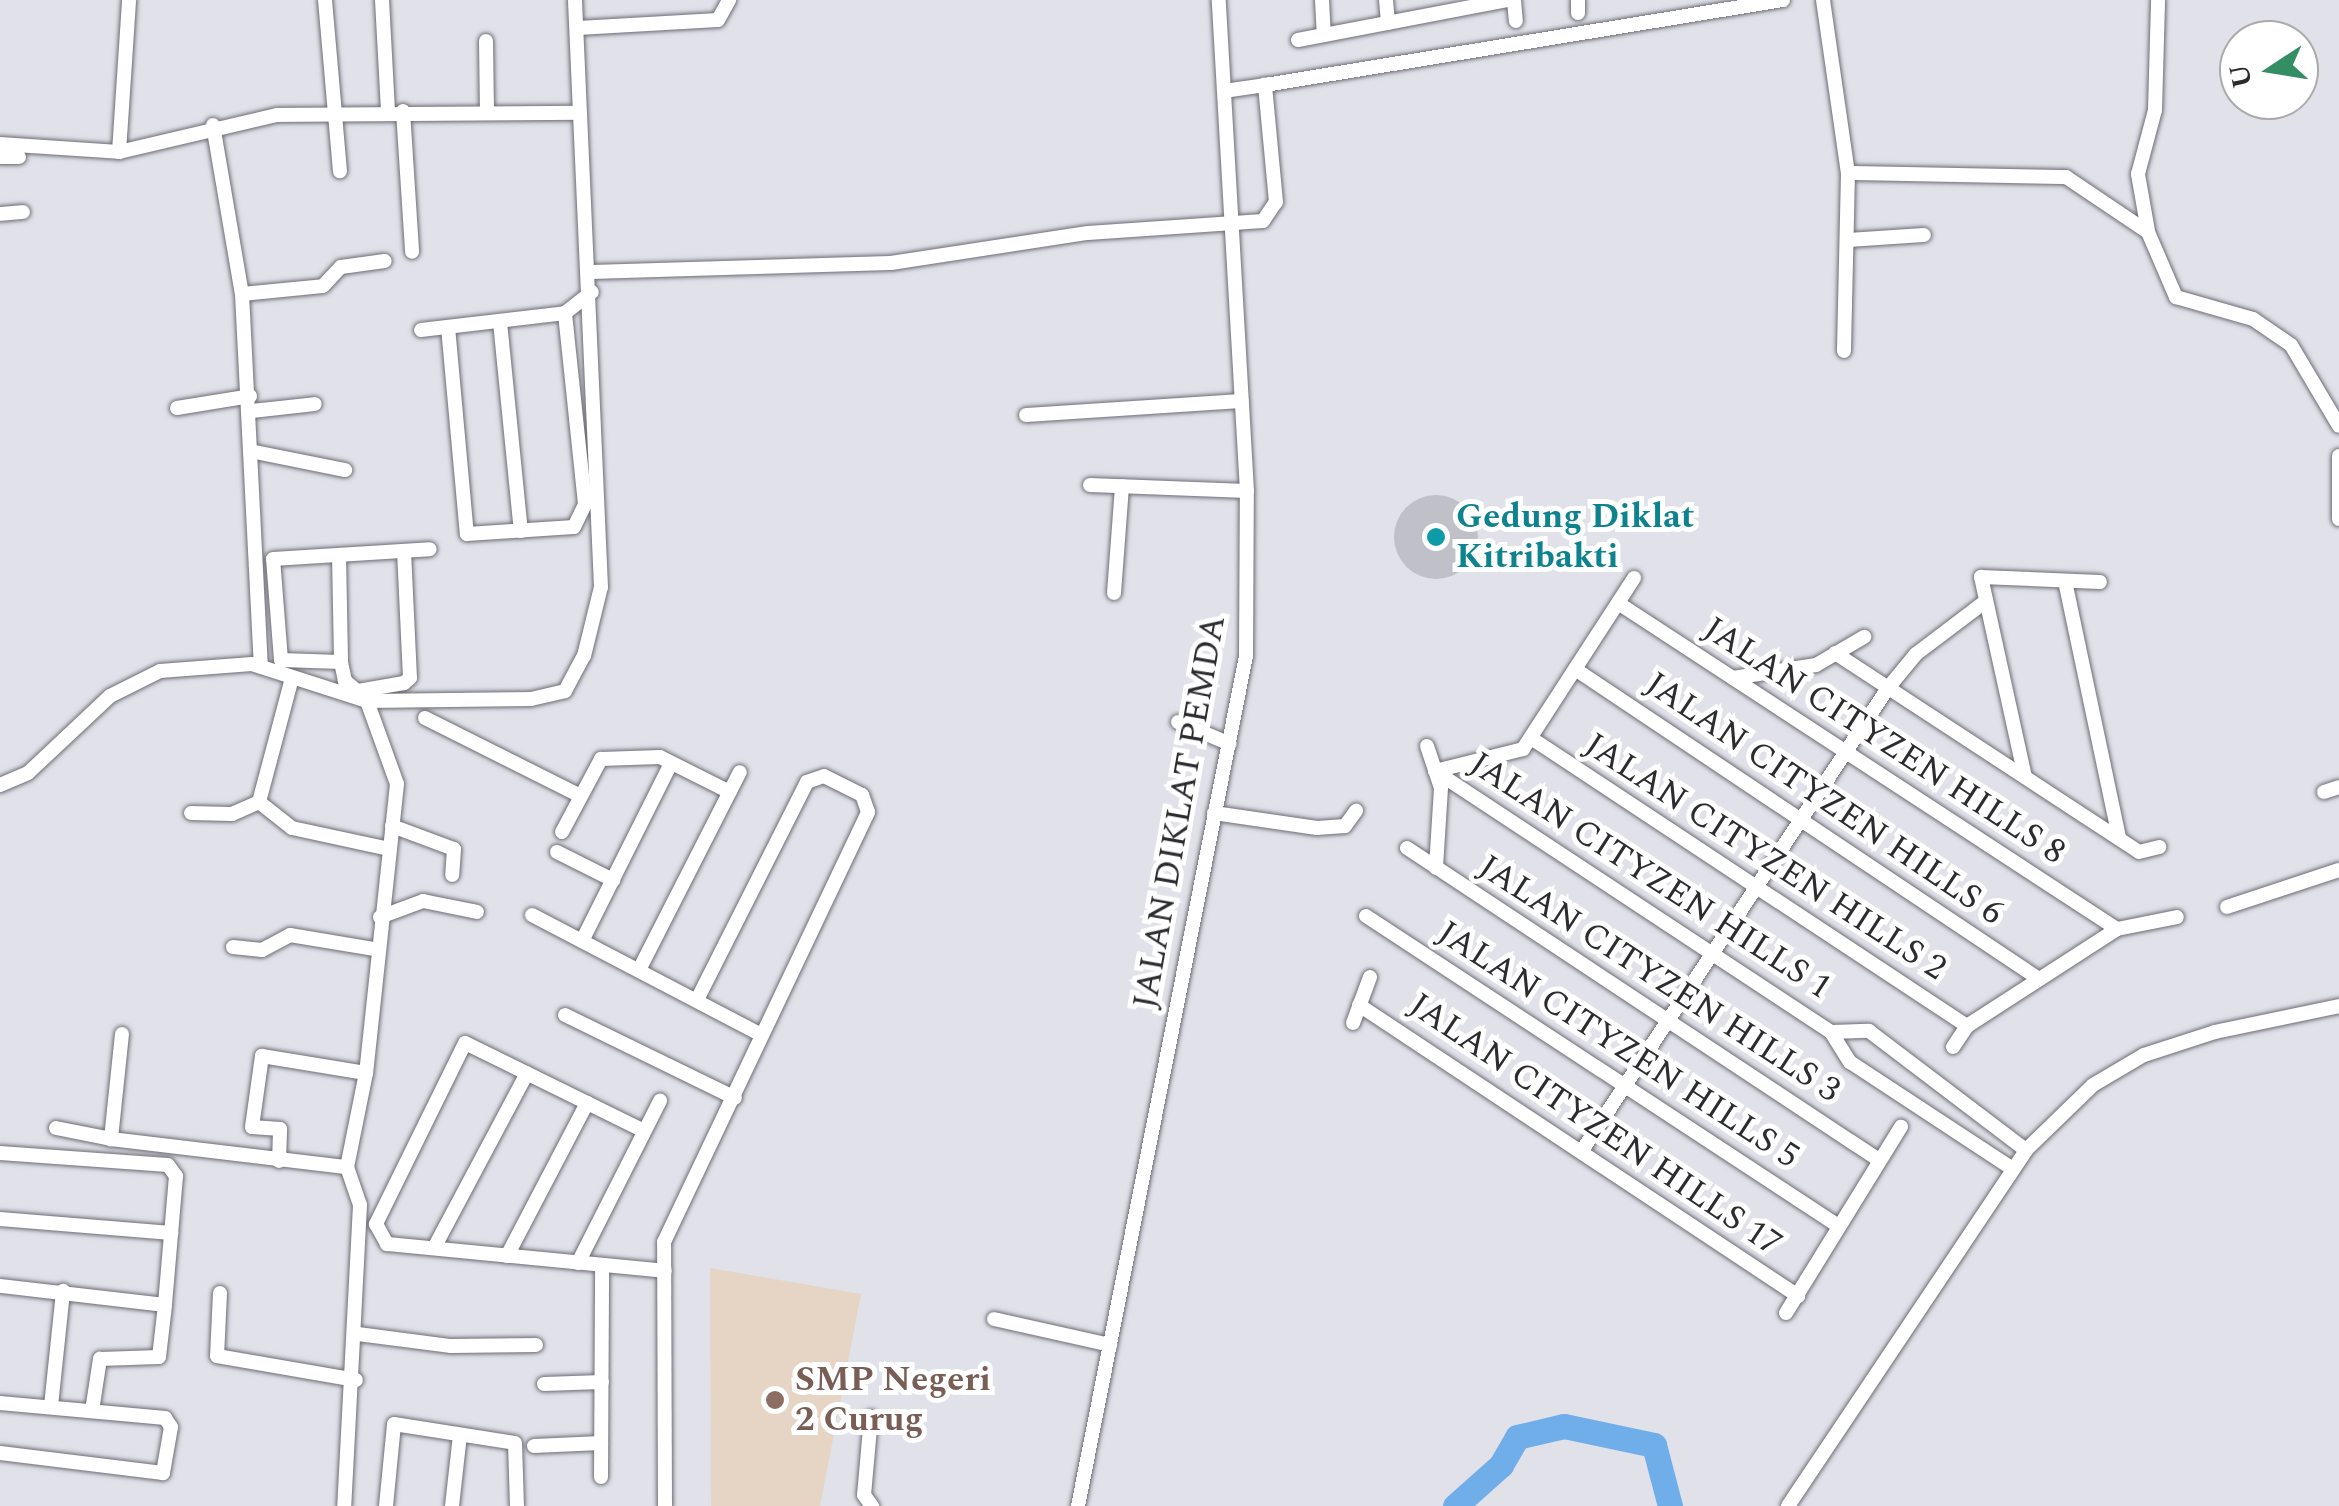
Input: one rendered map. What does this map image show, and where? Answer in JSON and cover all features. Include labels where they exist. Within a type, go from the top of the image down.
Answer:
[{"type":"street","points":[[120,152],[129,0]]},
{"type":"street","points":[[325,0],[340,171]]},
{"type":"street","points":[[382,0],[412,252]]},
{"type":"street","points":[[272,666],[292,678],[367,701],[532,700],[565,691],[575,674],[601,587],[592,292],[577,112],[575,0]]},
{"type":"street","points":[[578,28],[718,20],[728,0]]},
{"type":"street","name":"JALAN DIKLAT PEMDA","points":[[1078,1506],[1246,656],[1247,491],[1218,0]]},
{"type":"street","points":[[1322,0],[1324,35]]},
{"type":"street","points":[[1386,0],[1388,23]]},
{"type":"street","points":[[1298,40],[1388,23],[1450,6],[1511,0],[1516,21]]},
{"type":"street","points":[[1224,91],[1783,0]]},
{"type":"street","points":[[1823,0],[1848,173],[1844,351]]},
{"type":"street","points":[[2158,0],[2155,110],[2138,174],[2148,232],[2176,297],[2274,331],[2339,426]]},
{"type":"street","points":[[486,41],[488,112]]},
{"type":"street","points":[[590,272],[892,263],[1088,234],[1264,221],[1275,211],[1265,85]]},
{"type":"street","points":[[0,144],[120,152],[213,125],[335,112],[577,112]]},
{"type":"street","points":[[213,125],[242,294],[272,666]]},
{"type":"street","points":[[0,157],[19,158]]},
{"type":"street","points":[[1848,173],[2066,178],[2148,232]]},
{"type":"street","points":[[0,214],[23,212]]},
{"type":"street","points":[[1848,240],[1924,235]]},
{"type":"street","points":[[242,294],[323,286],[342,268],[384,262]]},
{"type":"street","points":[[421,330],[565,313],[592,292]]},
{"type":"street","points":[[448,327],[466,531],[574,527],[583,520],[565,313]]},
{"type":"street","points":[[500,322],[521,531]]},
{"type":"street","points":[[1026,415],[1242,402]]},
{"type":"street","points":[[177,408],[315,404]]},
{"type":"street","points":[[255,452],[345,470]]},
{"type":"street","points":[[2339,456],[2339,519]]},
{"type":"street","points":[[1090,485],[1247,491]]},
{"type":"street","points":[[1114,594],[1122,486]]},
{"type":"street","points":[[272,666],[271,561],[430,548]]},
{"type":"street","points":[[339,555],[344,682],[357,690],[410,678],[404,552]]},
{"type":"street","points":[[2025,777],[1980,576],[2100,582]]},
{"type":"street","points":[[1435,770],[1523,749],[1634,578]]},
{"type":"street","points":[[2065,581],[2118,838]]},
{"type":"street","points":[[1582,1152],[1888,688],[1916,654],[1986,601]]},
{"type":"street","name":"JALAN CITYZEN HILLS 8","points":[[1618,603],[2117,929]]},
{"type":"street","points":[[1733,678],[1816,665],[1864,637]]},
{"type":"street","points":[[1835,653],[2139,852],[2159,848]]},
{"type":"street","points":[[0,785],[28,773],[110,696],[160,671],[342,662]]},
{"type":"street","name":"JALAN CITYZEN HILLS 6","points":[[1575,670],[2040,979]]},
{"type":"street","points":[[259,802],[292,678]]},
{"type":"street","points":[[344,1506],[356,1380],[360,1205],[347,1167],[366,1073],[375,950],[396,770],[367,701]]},
{"type":"street","points":[[425,718],[581,796]]},
{"type":"street","points":[[1178,722],[1230,744]]},
{"type":"street","name":"JALAN CITYZEN HILLS 2","points":[[1530,738],[1966,1026]]},
{"type":"street","points":[[1426,746],[1441,788],[1436,868]]},
{"type":"street","points":[[562,832],[601,759],[671,762],[730,792]]},
{"type":"street","points":[[582,941],[671,762]]},
{"type":"street","name":"JALAN CITYZEN HILLS 1","points":[[1435,770],[1831,1032]]},
{"type":"street","points":[[639,970],[740,772]]},
{"type":"street","points":[[665,1506],[664,1271],[670,1224],[735,1098],[758,1032],[868,812],[849,789],[824,776],[808,782],[697,1000]]},
{"type":"street","points":[[2324,792],[2339,787]]},
{"type":"street","points":[[191,813],[232,814],[259,802]]},
{"type":"street","points":[[259,802],[292,828],[389,849]]},
{"type":"street","points":[[1214,814],[1317,828],[1345,826],[1356,810]]},
{"type":"street","points":[[392,826],[448,844],[452,875]]},
{"type":"street","name":"JALAN CITYZEN HILLS 3","points":[[1407,848],[1879,1160]]},
{"type":"street","points":[[557,852],[612,880]]},
{"type":"street","points":[[2227,908],[2339,870]]},
{"type":"street","points":[[380,917],[423,901],[477,912]]},
{"type":"street","points":[[532,915],[758,1032]]},
{"type":"street","name":"JALAN CITYZEN HILLS 5","points":[[1366,916],[1836,1225]]},
{"type":"street","points":[[1953,1047],[1966,1026],[2117,929],[2176,917]]},
{"type":"street","points":[[233,947],[262,950],[290,935],[375,950]]},
{"type":"street","name":"JALAN CITYZEN HILLS 17","points":[[1352,1023],[1370,977]]},
{"type":"street","name":"JALAN CITYZEN HILLS 17","points":[[1360,1005],[1798,1296]]},
{"type":"street","points":[[1788,1506],[2026,1150],[2093,1085],[2144,1055],[2339,1006]]},
{"type":"street","points":[[565,1015],[735,1098]]},
{"type":"street","points":[[1831,1032],[1869,1032],[2026,1150]]},
{"type":"street","points":[[1831,1032],[1850,1062],[2013,1169]]},
{"type":"street","points":[[111,1140],[122,1034]]},
{"type":"street","points":[[644,1132],[465,1043],[376,1224],[387,1244],[664,1271]]},
{"type":"street","points":[[279,1161],[280,1129],[252,1127],[262,1056],[366,1073]]},
{"type":"street","points":[[434,1248],[527,1074]]},
{"type":"street","points":[[578,1263],[660,1101]]},
{"type":"street","points":[[507,1256],[586,1103]]},
{"type":"street","name":"JALAN CITYZEN HILLS 17","points":[[1786,1313],[1812,1263],[1901,1127]]},
{"type":"street","points":[[56,1128],[111,1140],[347,1167]]},
{"type":"street","points":[[0,1152],[169,1166],[176,1176],[159,1356],[100,1359],[92,1412]]},
{"type":"street","points":[[0,1220],[171,1233]]},
{"type":"street","points":[[601,1477],[602,1265]]},
{"type":"street","points":[[0,1286],[164,1305]]},
{"type":"street","points":[[51,1406],[62,1291]]},
{"type":"street","points":[[220,1293],[217,1356],[356,1380]]},
{"type":"street","points":[[994,1319],[1110,1345]]},
{"type":"street","points":[[358,1334],[451,1346],[536,1345]]},
{"type":"street","points":[[544,1384],[602,1382]]},
{"type":"street","points":[[0,1403],[169,1420],[165,1472],[0,1453]]},
{"type":"street","points":[[871,1417],[864,1494],[872,1506]]},
{"type":"street","points":[[386,1506],[394,1424],[514,1443],[517,1506]]},
{"type":"street","points":[[452,1506],[460,1435]]},
{"type":"street","points":[[534,1446],[601,1443]]},
{"type":"shaded area","name":"SMP Negeri 2 Curug","points":[[710,1268],[861,1294],[820,1506],[711,1506]]},
{"type":"building","name":"Gedung Diklat Kitribakti","points":[[1436,495],[1452,498],[1466,507],[1475,521],[1475,553],[1466,567],[1452,576],[1436,579],[1420,576],[1406,567],[1397,553],[1394,537],[1397,521],[1406,507],[1420,498]]},
{"type":"waterway","points":[[1455,1506],[1501,1465],[1517,1437],[1564,1426],[1654,1445],[1670,1506]]},
{"type":"place","name":"Gedung Diklat Kitribakti","points":[[1436,537]]},
{"type":"place","name":"SMP Negeri 2 Curug","points":[[775,1400]]}]
